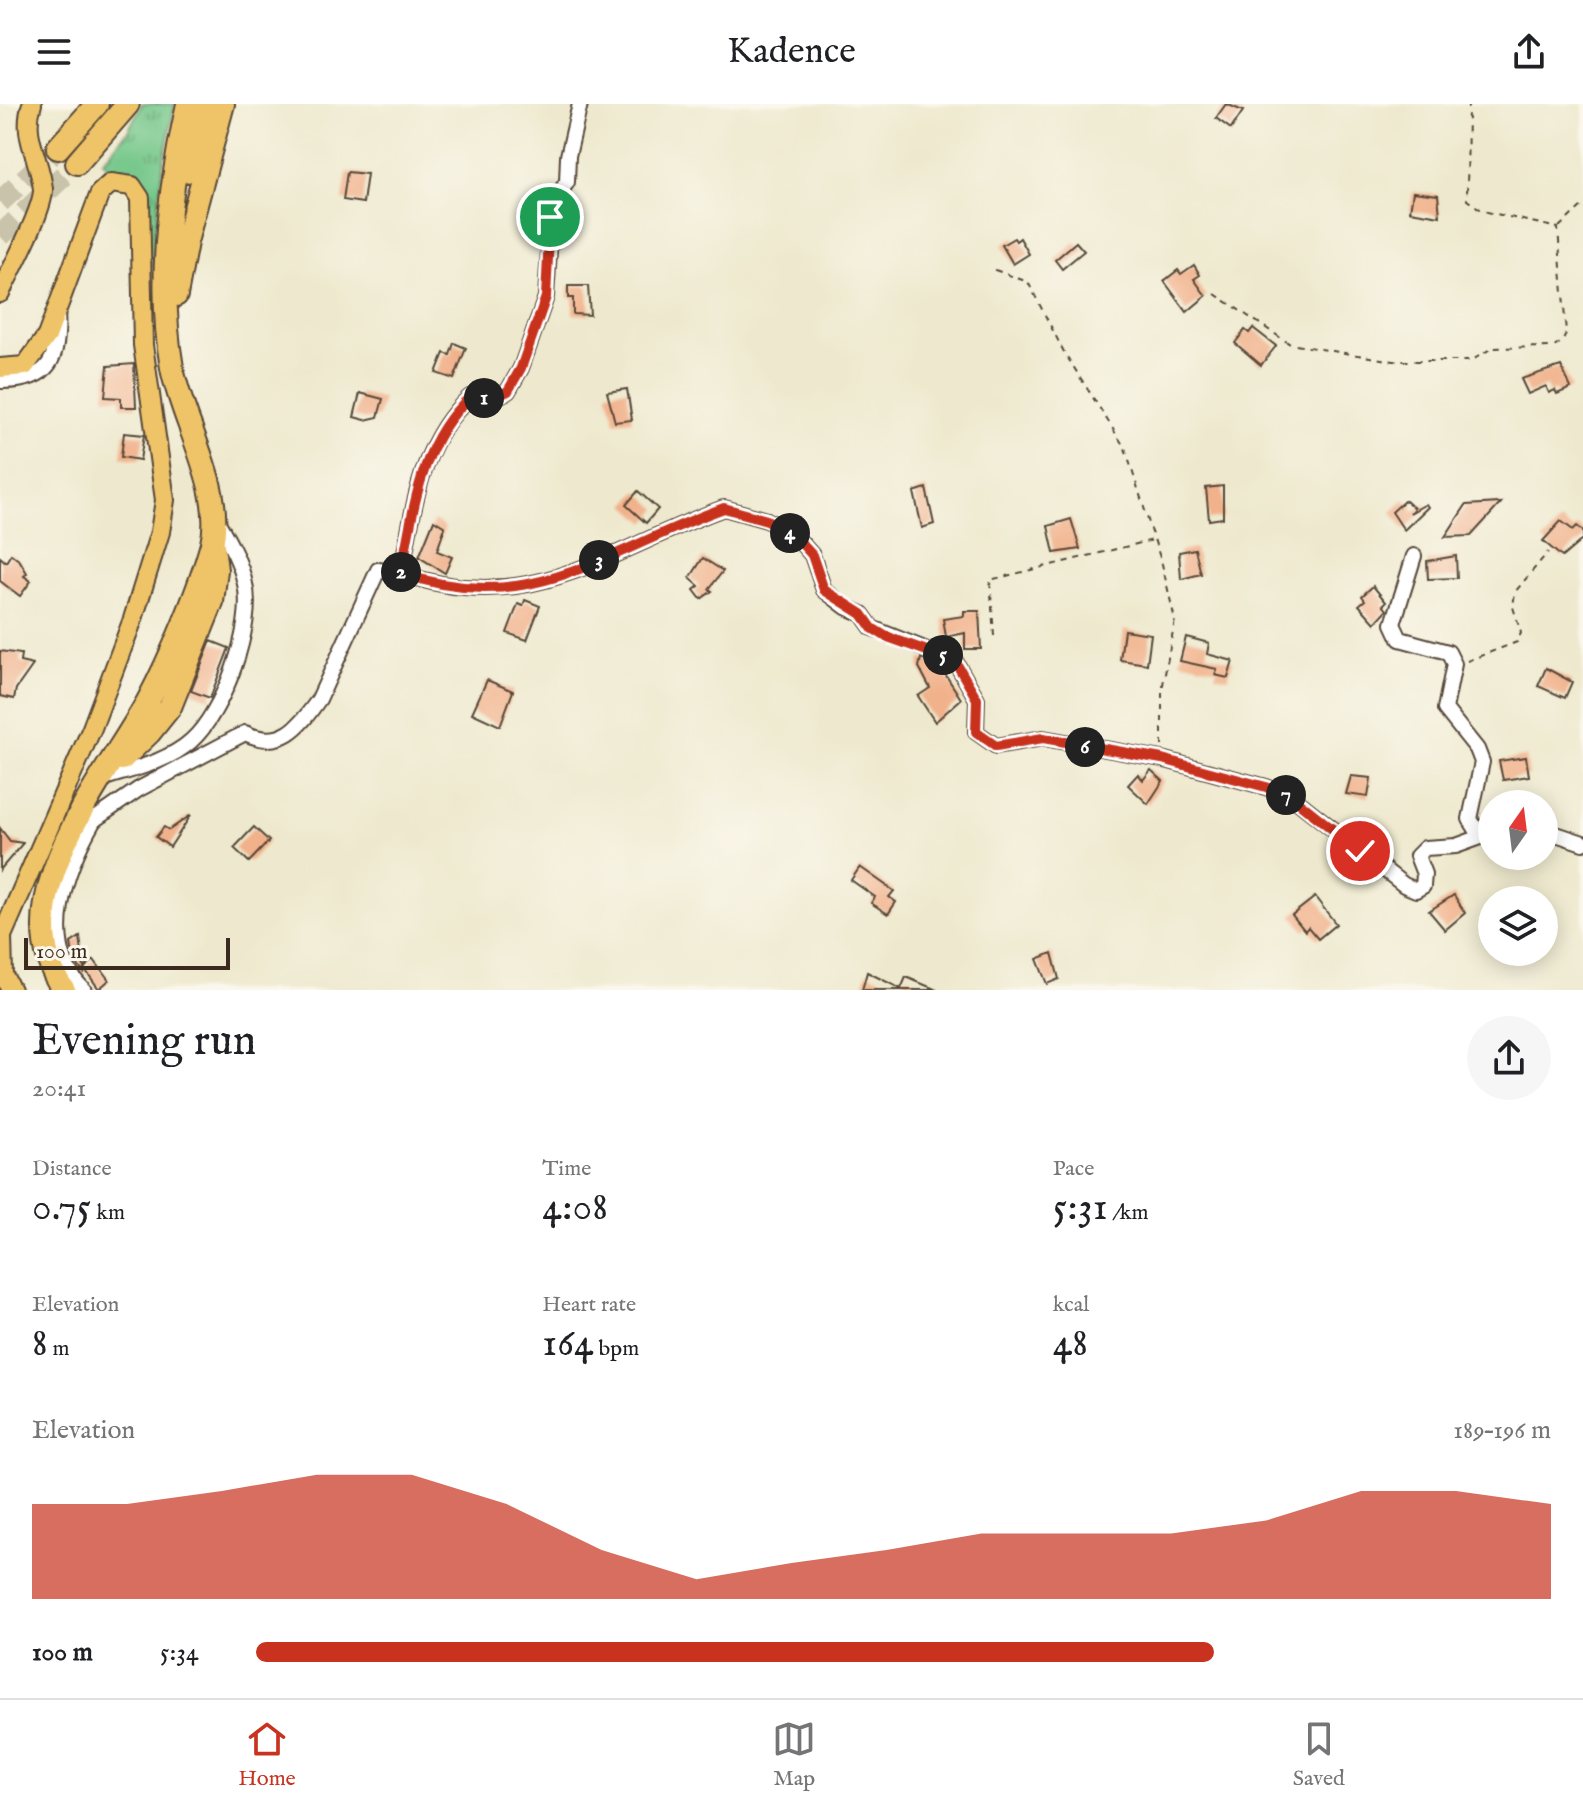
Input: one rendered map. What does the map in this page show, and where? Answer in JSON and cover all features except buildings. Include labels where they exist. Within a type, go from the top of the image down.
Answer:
[{"type":"highway","points":[[58,148],[97,104]]},
{"type":"highway","points":[[77,163],[128,104]]},
{"type":"highway","points":[[64,990],[44,955],[41,920],[44,903],[74,826],[101,779],[150,732],[170,707],[212,602],[216,570],[212,543],[213,513],[206,476],[173,372],[165,286],[176,161],[188,104]]},
{"type":"highway","points":[[168,245],[206,104]]},
{"type":"highway","points":[[169,343],[186,242],[223,104]]},
{"type":"main road","points":[[0,293],[43,191],[29,142],[27,118],[32,104]]},
{"type":"main road","points":[[0,368],[16,370],[33,360],[57,312],[100,193],[118,182],[132,186],[140,198],[143,345],[165,500],[153,560],[133,619],[2,936],[3,975],[11,990]]},
{"type":"street","points":[[401,573],[417,485],[447,423],[470,397],[494,398],[508,391],[521,368],[546,297],[552,204],[562,192],[570,171],[568,156],[580,104]]},
{"type":"street","points":[[0,381],[30,379],[51,362],[58,346],[57,312]]},
{"type":"street","points":[[84,990],[74,980],[60,949],[61,911],[71,861],[89,820],[139,789],[188,766],[245,733],[263,741],[276,739],[291,730],[319,699],[378,570],[471,591],[503,590],[553,579],[724,508],[744,512],[795,536],[812,555],[824,590],[862,614],[872,628],[885,636],[955,661],[977,699],[976,732],[996,746],[1043,738],[1162,759],[1292,797],[1404,885],[1416,890],[1423,886],[1424,874],[1417,856],[1425,848],[1456,846],[1478,838]]},
{"type":"street","points":[[101,779],[147,764],[190,743],[217,706],[248,615],[246,586],[237,556],[213,513]]},
{"type":"street","points":[[1414,556],[1393,624],[1400,639],[1448,652],[1454,664],[1445,709],[1477,749],[1482,762],[1470,819],[1478,827]]},
{"type":"street","points":[[45,835],[61,815]]},
{"type":"street","points":[[1558,835],[1583,843]]},
{"type":"path","points":[[1468,104],[1467,200],[1483,211],[1558,228]]},
{"type":"path","points":[[1558,228],[1583,205]]},
{"type":"path","points":[[1215,294],[1290,344],[1302,348],[1394,361],[1471,361],[1492,348],[1554,347],[1563,341],[1566,333],[1558,228]]},
{"type":"path","points":[[995,270],[1028,282],[1064,352],[1125,448],[1155,540],[1175,620],[1162,690],[1162,759]]},
{"type":"path","points":[[994,636],[990,580],[1155,540]]},
{"type":"path","points":[[1454,664],[1505,650],[1517,642],[1521,633],[1513,607],[1515,592],[1548,552]]},
{"type":"green space","points":[[142,104],[175,104],[163,165],[148,293],[144,187],[129,175],[112,174],[100,180],[99,177],[108,166],[103,161],[128,131]]},
{"type":"tunnel","points":[[0,202],[58,148]]},
{"type":"tunnel","points":[[0,236],[77,163]]},
{"type":"route","points":[[550,217],[546,297],[521,368],[508,391],[494,398],[470,397],[447,423],[417,485],[401,573],[471,591],[503,590],[553,579],[724,508],[744,512],[767,520],[795,536],[812,555],[824,590],[846,607],[862,614],[872,628],[885,636],[955,661],[977,699],[976,732],[985,741],[996,746],[1043,738],[1070,746],[1162,759],[1266,787],[1292,797],[1360,851]]}]
